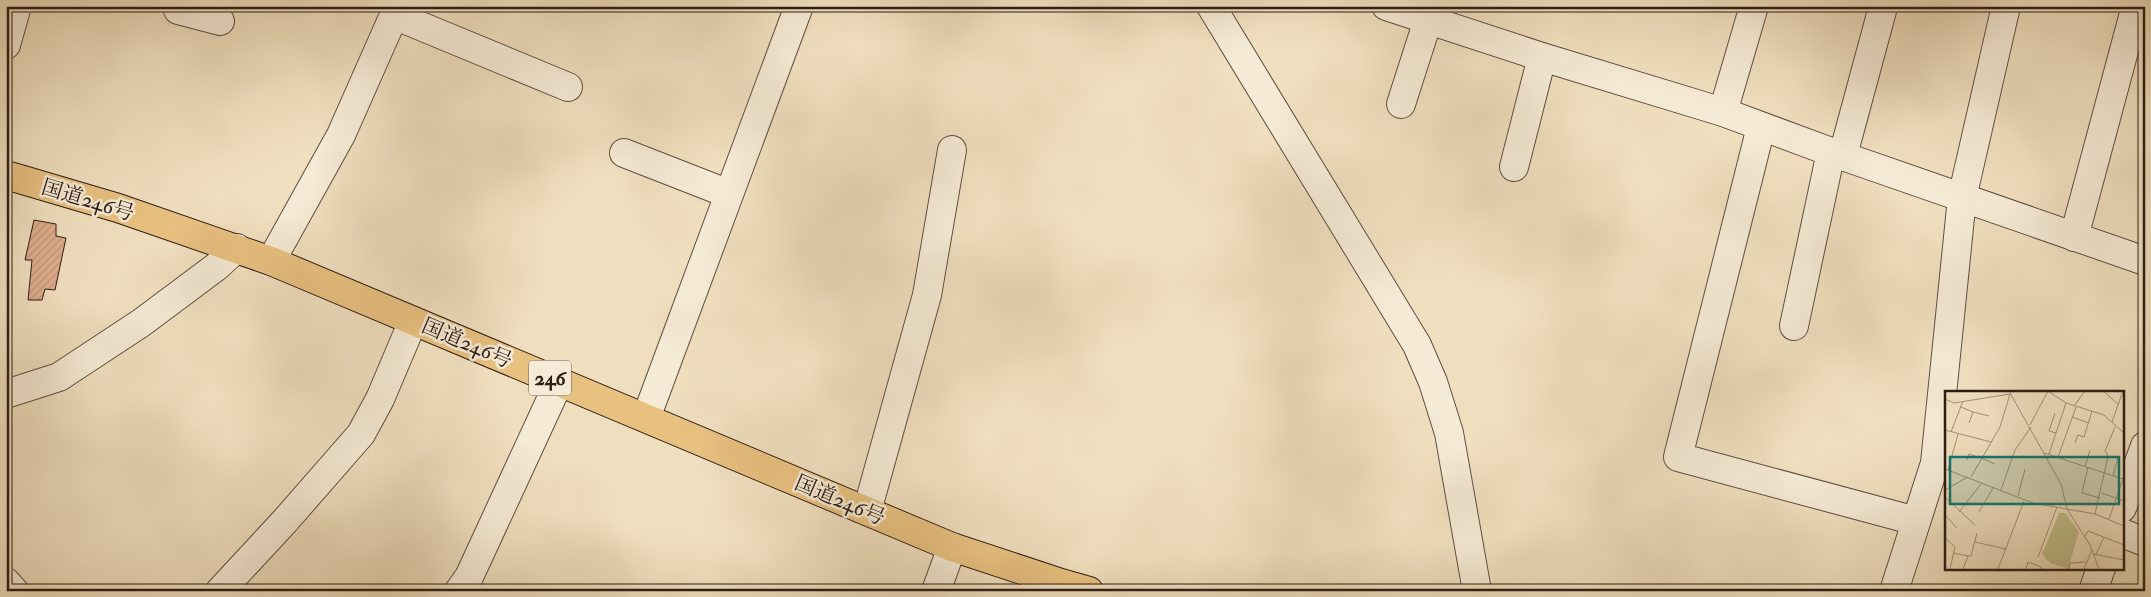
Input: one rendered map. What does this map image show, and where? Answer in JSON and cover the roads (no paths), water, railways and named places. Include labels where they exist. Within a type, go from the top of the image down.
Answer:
[{"type":"highway","name":"国道246号","points":[[6,175],[118,208],[271,260],[952,547],[1061,584],[1090,591]]},
{"type":"street","points":[[6,45],[17,6]]},
{"type":"street","points":[[646,418],[799,6]]},
{"type":"street","points":[[1211,6],[1417,345],[1433,382],[1449,433],[1477,591]]},
{"type":"street","points":[[1386,6],[1542,57],[1723,112],[1837,154],[2145,261]]},
{"type":"street","points":[[1723,112],[1754,6]]},
{"type":"street","points":[[1946,391],[1962,198],[2006,6]]},
{"type":"street","points":[[2074,237],[2136,6]]},
{"type":"street","points":[[1794,326],[1837,154],[1883,7]]},
{"type":"street","points":[[178,10],[219,23]]},
{"type":"street","points":[[271,260],[341,135],[392,10],[568,87]]},
{"type":"street","points":[[1402,104],[1428,20]]},
{"type":"street","points":[[1514,166],[1542,57]]},
{"type":"street","points":[[1761,127],[1678,457],[1916,521]]},
{"type":"street","points":[[867,511],[927,295],[952,150]]},
{"type":"street","points":[[624,153],[729,194]]},
{"type":"street","points":[[6,394],[59,377],[141,323],[216,267],[237,248]]},
{"type":"street","points":[[220,591],[285,521],[361,434],[380,398],[412,321]]},
{"type":"street","points":[[459,591],[469,577],[560,382]]},
{"type":"street","points":[[1894,591],[1916,521],[1940,465],[1945,404]]},
{"type":"street","points":[[2124,503],[2145,446]]},
{"type":"street","points":[[2124,534],[2145,542]]},
{"type":"street","points":[[936,591],[952,547]]},
{"type":"street","points":[[2093,591],[2100,570]]},
{"type":"street","points":[[6,582],[14,591]]}]
